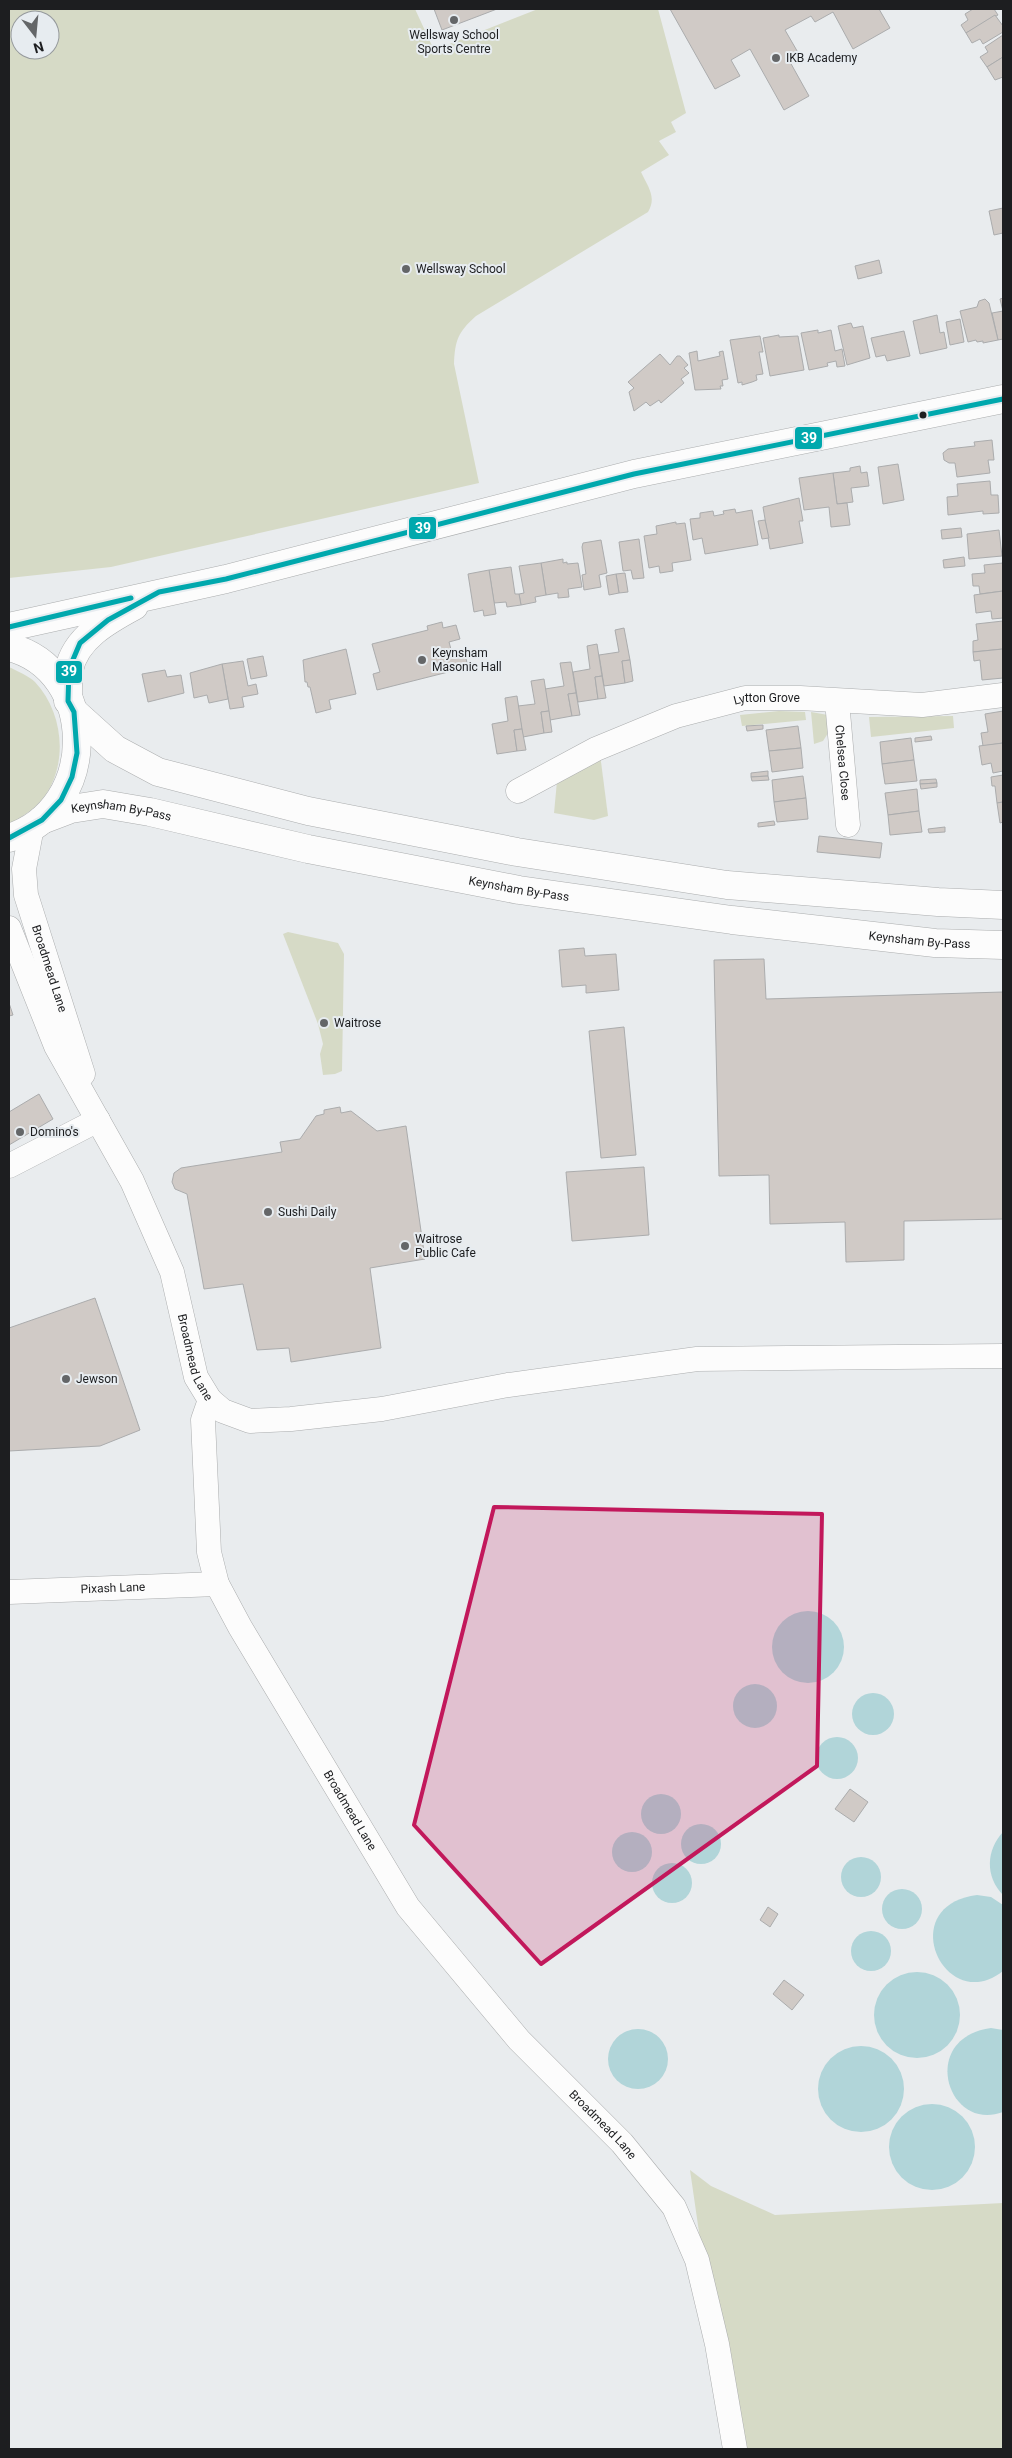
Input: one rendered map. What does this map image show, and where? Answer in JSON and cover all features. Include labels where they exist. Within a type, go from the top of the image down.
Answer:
[{"type":"main road","points":[[9,626],[226,579],[634,474],[1003,399]]},
{"type":"main road","points":[[28,829],[61,800],[72,777],[77,753],[71,707],[69,669],[80,643],[108,620],[159,592]]},
{"type":"main road","points":[[9,647],[25,651],[46,666],[58,679],[71,707],[114,749],[158,772],[308,811],[517,852],[726,885],[938,902],[1003,904]]},
{"type":"main road","name":"Keynsham By-Pass","points":[[28,829],[71,809],[103,804],[150,812],[308,849],[520,890],[742,921],[936,942],[1003,945]]},
{"type":"street","name":"Lytton Grove","points":[[518,791],[547,787],[596,749],[676,716],[745,698],[800,698],[922,705],[1003,695]]},
{"type":"street","name":"Chelsea Close","points":[[837,701],[848,825]]},
{"type":"street","name":"Broadmead Lane","points":[[28,829],[24,869],[26,895],[95,1114]]},
{"type":"street","name":"Broadmead Lane","points":[[9,928],[56,1046],[132,1181],[172,1272],[196,1377],[210,1400],[203,1420],[209,1552],[217,1584],[240,1627],[408,1907],[519,2040],[622,2143],[674,2207],[697,2260],[717,2344],[735,2449]]},
{"type":"street","points":[[9,1166],[95,1114]]},
{"type":"street","points":[[210,1400],[223,1411],[250,1421],[291,1419],[382,1409],[508,1384],[697,1359],[1003,1356]]},
{"type":"street","name":"Pixash Lane","points":[[9,1592],[217,1584]]},
{"type":"highlighted area","points":[[494,1507],[822,1514],[817,1766],[541,1964],[414,1825]]},
{"type":"green space","name":"Wellsway School","points":[[9,9],[415,9],[434,50],[538,9],[658,9],[686,113],[671,122],[676,132],[659,141],[669,155],[641,172],[652,197],[651,207],[648,212],[476,316],[461,332],[457,342],[454,364],[479,483],[111,567],[9,578]]},
{"type":"green space","points":[[9,667],[35,682],[45,695],[53,710],[60,742],[56,774],[49,789],[37,805],[9,825]]},
{"type":"green space","points":[[779,711],[805,712],[806,720],[742,726],[740,715]]},
{"type":"green space","points":[[811,712],[828,715],[830,730],[823,741],[814,744]]},
{"type":"green space","points":[[953,716],[954,728],[871,737],[869,717]]},
{"type":"green space","points":[[600,754],[608,816],[594,820],[554,813],[557,781]]},
{"type":"green space","points":[[288,932],[338,943],[344,954],[342,1071],[335,1074],[323,1075],[320,1054],[323,1044],[318,1024],[283,934]]},
{"type":"green space","points":[[690,2170],[711,2186],[775,2215],[1003,2203],[1003,2449],[741,2449],[700,2239]]},
{"type":"water","points":[[808,1611],[828,1617],[838,1627],[844,1647],[838,1667],[828,1677],[808,1683],[788,1677],[778,1667],[772,1647],[778,1627],[788,1617]]},
{"type":"water","points":[[759,1684],[771,1690],[776,1697],[776,1715],[771,1722],[764,1727],[751,1728],[743,1725],[736,1718],[733,1702],[736,1694],[743,1687]]},
{"type":"water","points":[[877,1693],[885,1696],[891,1702],[894,1714],[891,1726],[885,1732],[869,1735],[861,1732],[855,1726],[852,1710],[855,1702],[861,1696]]},
{"type":"water","points":[[841,1737],[849,1740],[855,1746],[858,1758],[855,1770],[849,1776],[833,1779],[825,1776],[819,1770],[816,1754],[819,1746],[825,1740]]},
{"type":"water","points":[[665,1794],[672,1797],[678,1803],[681,1814],[680,1822],[672,1831],[665,1834],[657,1834],[650,1831],[642,1822],[641,1810],[644,1803],[653,1795]]},
{"type":"water","points":[[705,1824],[712,1827],[718,1833],[721,1844],[720,1852],[712,1861],[705,1864],[697,1864],[690,1861],[682,1852],[681,1840],[684,1833],[693,1825]]},
{"type":"water","points":[[636,1832],[643,1835],[649,1841],[652,1852],[651,1860],[643,1869],[636,1872],[628,1872],[621,1869],[613,1860],[612,1848],[615,1841],[624,1833]]},
{"type":"water","points":[[1003,1832],[1003,1895],[993,1880],[990,1864],[993,1847]]},
{"type":"water","points":[[865,1857],[872,1860],[878,1866],[881,1877],[880,1885],[872,1894],[865,1897],[857,1897],[850,1894],[842,1885],[841,1873],[844,1866],[853,1858]]},
{"type":"water","points":[[676,1863],[683,1866],[689,1872],[692,1883],[691,1891],[683,1900],[676,1903],[668,1903],[661,1900],[653,1891],[652,1879],[655,1872],[664,1864]]},
{"type":"water","points":[[906,1889],[913,1892],[919,1898],[922,1909],[921,1917],[913,1926],[906,1929],[898,1929],[891,1926],[883,1917],[882,1905],[885,1898],[894,1890]]},
{"type":"water","points":[[977,1895],[991,1897],[1003,1905],[1003,1971],[982,1981],[963,1980],[947,1970],[937,1954],[933,1936],[937,1918],[952,1903]]},
{"type":"water","points":[[875,1931],[882,1934],[888,1940],[891,1951],[890,1959],[882,1968],[875,1971],[867,1971],[860,1968],[852,1959],[851,1947],[854,1940],[863,1932]]},
{"type":"water","points":[[917,1972],[933,1975],[941,1979],[953,1991],[957,1999],[960,2015],[957,2031],[953,2039],[941,2051],[933,2055],[917,2058],[901,2055],[893,2051],[881,2039],[877,2031],[874,2015],[877,1999],[881,1991],[893,1979],[901,1975]]},
{"type":"water","points":[[991,2028],[1003,2030],[1003,2112],[983,2115],[967,2109],[955,2097],[949,2082],[948,2065],[954,2048],[968,2035]]},
{"type":"water","points":[[632,2029],[644,2029],[660,2037],[666,2047],[668,2059],[666,2071],[660,2081],[644,2089],[632,2089],[616,2081],[608,2065],[608,2053],[616,2037]]},
{"type":"water","points":[[861,2046],[877,2049],[885,2053],[897,2065],[901,2073],[904,2089],[901,2105],[897,2113],[885,2125],[877,2129],[861,2132],[845,2129],[837,2125],[825,2113],[821,2105],[818,2089],[821,2073],[825,2065],[837,2053],[845,2049]]},
{"type":"water","points":[[932,2104],[948,2107],[956,2111],[968,2123],[972,2131],[975,2147],[972,2163],[968,2171],[956,2183],[948,2187],[932,2190],[916,2187],[908,2183],[896,2171],[892,2163],[889,2147],[892,2131],[896,2123],[908,2111],[916,2107]]},
{"type":"building","name":"Wellsway School Sports Centre","points":[[434,9],[497,9],[442,30]]},
{"type":"building","name":"IKB Academy","points":[[670,9],[879,9],[890,28],[853,49],[833,12],[815,22],[811,16],[785,30],[800,56],[790,62],[809,96],[784,110],[750,49],[731,60],[740,76],[715,89]]},
{"type":"building","points":[[973,9],[994,9],[998,15],[966,33],[961,25],[968,20],[965,14]]},
{"type":"building","points":[[995,15],[1003,26],[1003,32],[983,44],[980,39],[972,43],[966,33]]},
{"type":"building","points":[[1003,35],[1003,57],[987,67],[980,57],[988,52],[985,47]]},
{"type":"building","points":[[1003,57],[1003,77],[995,80],[987,67]]},
{"type":"building","points":[[1003,208],[1003,233],[994,235],[989,211]]},
{"type":"building","points":[[879,260],[882,273],[858,279],[855,266]]},
{"type":"building","points":[[1003,298],[1003,311],[1000,299]]},
{"type":"building","points":[[985,299],[989,303],[998,340],[983,343],[983,341],[977,342],[976,340],[968,342],[960,311],[977,307],[979,301]]},
{"type":"building","points":[[1003,311],[1003,339],[998,340],[992,313]]},
{"type":"building","points":[[937,315],[940,333],[944,332],[947,348],[920,354],[913,321]]},
{"type":"building","points":[[960,319],[964,342],[950,345],[946,322]]},
{"type":"building","points":[[851,323],[853,328],[863,326],[870,358],[847,365],[838,326]]},
{"type":"building","points":[[818,330],[818,333],[831,330],[835,351],[842,349],[845,366],[837,367],[836,361],[827,363],[828,366],[809,370],[801,333]]},
{"type":"building","points":[[904,331],[910,356],[887,361],[885,355],[876,357],[871,338]]},
{"type":"building","points":[[779,335],[779,337],[798,336],[804,370],[770,376],[763,338]]},
{"type":"building","points":[[760,336],[763,352],[759,352],[763,374],[756,375],[757,380],[742,385],[742,382],[738,383],[730,340]]},
{"type":"building","points":[[697,351],[698,361],[720,356],[719,352],[723,351],[728,379],[722,380],[723,386],[720,386],[721,389],[695,390],[689,353]]},
{"type":"building","points":[[660,354],[670,365],[677,356],[680,356],[688,365],[684,368],[689,373],[681,379],[684,383],[661,403],[659,400],[650,406],[646,402],[634,411],[629,392],[634,388],[628,382]]},
{"type":"building","points":[[992,440],[994,460],[988,460],[990,473],[957,477],[955,463],[949,463],[944,460],[943,453],[948,449],[975,446],[974,442]]},
{"type":"building","points":[[898,464],[904,500],[883,504],[878,467]]},
{"type":"building","points":[[860,466],[861,473],[867,472],[869,486],[851,488],[853,502],[837,504],[833,473],[850,471],[850,468]]},
{"type":"building","points":[[833,473],[837,504],[847,503],[850,525],[831,527],[829,507],[804,510],[799,478]]},
{"type":"building","points":[[990,481],[991,495],[998,495],[999,513],[983,514],[983,511],[948,515],[947,497],[958,496],[957,484]]},
{"type":"building","points":[[799,498],[803,521],[799,521],[803,543],[770,549],[763,507]]},
{"type":"building","points":[[735,509],[736,513],[752,510],[758,545],[705,554],[702,538],[693,540],[690,519],[700,518],[700,513],[713,511],[714,516],[724,514],[723,511]]},
{"type":"building","points":[[765,520],[769,538],[762,539],[758,521]]},
{"type":"building","points":[[676,522],[676,524],[685,523],[691,560],[672,563],[673,571],[660,573],[659,566],[649,568],[644,536],[657,534],[656,526]]},
{"type":"building","points":[[961,528],[962,537],[942,539],[941,530]]},
{"type":"building","points":[[999,530],[1002,556],[969,559],[967,534]]},
{"type":"building","points":[[639,539],[644,578],[633,579],[631,570],[623,571],[619,542]]},
{"type":"building","points":[[601,540],[607,573],[599,575],[601,587],[584,590],[582,575],[586,574],[583,543]]},
{"type":"building","points":[[964,557],[965,566],[944,568],[943,560]]},
{"type":"building","points":[[563,559],[563,563],[578,563],[582,587],[568,589],[569,597],[558,598],[558,593],[546,595],[541,563]]},
{"type":"building","points":[[541,563],[546,595],[535,597],[536,602],[521,605],[519,594],[524,593],[519,566]]},
{"type":"building","points":[[1003,563],[1003,591],[980,594],[979,586],[973,586],[972,574],[985,573],[984,565]]},
{"type":"building","points":[[511,567],[515,594],[519,594],[521,605],[507,607],[506,602],[494,603],[489,570]]},
{"type":"building","points":[[489,570],[496,614],[484,616],[483,610],[474,612],[468,574]]},
{"type":"building","points":[[625,573],[628,592],[619,593],[616,574]]},
{"type":"building","points":[[616,574],[619,593],[609,595],[606,576]]},
{"type":"building","points":[[1003,591],[1003,618],[992,619],[991,611],[976,613],[974,595]]},
{"type":"building","points":[[1003,621],[1003,649],[973,652],[973,641],[978,640],[976,624]]},
{"type":"building","name":"Keynsham Masonic Hall","points":[[442,622],[443,628],[456,625],[460,639],[449,642],[452,653],[464,650],[468,667],[377,690],[373,674],[380,672],[372,644],[428,630],[427,626]]},
{"type":"building","points":[[624,628],[630,660],[622,661],[625,683],[604,686],[599,655],[619,652],[615,630]]},
{"type":"building","points":[[597,644],[602,676],[595,677],[598,699],[578,702],[573,672],[590,669],[587,646]]},
{"type":"building","points":[[346,649],[356,694],[329,700],[331,709],[316,713],[310,687],[305,682],[303,660]]},
{"type":"building","points":[[1003,649],[1003,678],[982,680],[980,660],[974,661],[973,652]]},
{"type":"building","points":[[263,656],[267,676],[251,679],[247,659]]},
{"type":"building","points":[[630,660],[633,681],[625,683],[622,661]]},
{"type":"building","points":[[243,661],[248,686],[256,684],[258,694],[242,697],[244,707],[230,709],[222,664]]},
{"type":"building","points":[[571,662],[576,693],[568,694],[572,716],[550,720],[545,689],[564,686],[560,663]]},
{"type":"building","points":[[222,664],[228,699],[209,703],[207,695],[194,698],[190,673]]},
{"type":"building","points":[[165,670],[167,677],[181,675],[184,693],[148,702],[142,674]]},
{"type":"building","points":[[602,676],[606,698],[598,699],[595,677]]},
{"type":"building","points":[[544,679],[549,711],[541,712],[544,733],[523,737],[518,706],[535,704],[531,681]]},
{"type":"building","points":[[576,693],[580,715],[572,716],[568,694]]},
{"type":"building","points":[[517,696],[522,729],[514,730],[517,751],[497,754],[492,724],[508,721],[505,698]]},
{"type":"building","points":[[549,711],[552,732],[544,733],[541,712]]},
{"type":"building","points":[[1003,711],[1003,743],[983,746],[981,733],[988,732],[985,714]]},
{"type":"building","points":[[763,725],[763,729],[747,731],[746,726]]},
{"type":"building","points":[[798,726],[801,748],[769,751],[766,730]]},
{"type":"building","points":[[522,729],[526,750],[517,751],[514,730]]},
{"type":"building","points":[[931,736],[932,740],[915,742],[915,738]]},
{"type":"building","points":[[911,738],[914,760],[882,764],[880,742]]},
{"type":"building","points":[[1003,743],[1003,771],[993,773],[991,763],[982,765],[979,746]]},
{"type":"building","points":[[801,748],[803,768],[772,772],[769,751]]},
{"type":"building","points":[[914,760],[917,781],[885,784],[882,764]]},
{"type":"building","points":[[768,771],[768,776],[751,777],[751,773]]},
{"type":"building","points":[[1003,775],[1003,802],[997,803],[995,786],[992,786],[991,777]]},
{"type":"building","points":[[768,776],[769,780],[752,781],[751,777]]},
{"type":"building","points":[[803,776],[806,798],[774,802],[772,780]]},
{"type":"building","points":[[936,779],[937,783],[920,784],[920,780]]},
{"type":"building","points":[[937,783],[937,787],[921,789],[920,784]]},
{"type":"building","points":[[917,789],[919,811],[888,815],[885,793]]},
{"type":"building","points":[[806,798],[808,819],[777,822],[774,802]]},
{"type":"building","points":[[1003,802],[1003,822],[1000,823],[997,803]]},
{"type":"building","points":[[919,811],[922,832],[890,835],[888,815]]},
{"type":"building","points":[[774,821],[775,825],[758,827],[758,823]]},
{"type":"building","points":[[945,827],[945,832],[929,833],[928,829]]},
{"type":"building","points":[[819,836],[882,843],[880,858],[817,852]]},
{"type":"building","points":[[584,948],[585,956],[616,954],[619,990],[586,993],[586,985],[562,987],[559,950]]},
{"type":"building","points":[[764,959],[766,999],[1003,992],[1003,1219],[904,1221],[904,1260],[846,1262],[845,1222],[770,1224],[769,1175],[719,1176],[714,960]]},
{"type":"building","points":[[9,1003],[13,1015],[9,1016]]},
{"type":"building","points":[[624,1027],[636,1155],[601,1158],[589,1031]]},
{"type":"building","name":"Domino's","points":[[39,1094],[53,1119],[9,1145],[9,1112]]},
{"type":"building","points":[[340,1107],[341,1113],[351,1111],[377,1131],[406,1126],[425,1259],[370,1268],[381,1348],[291,1362],[289,1348],[257,1350],[243,1284],[204,1289],[187,1194],[175,1189],[172,1182],[174,1173],[181,1168],[282,1152],[280,1142],[300,1139],[316,1116],[324,1114],[324,1110]]},
{"type":"building","points":[[644,1167],[649,1235],[572,1241],[566,1172]]},
{"type":"building","name":"Jewson","points":[[95,1298],[140,1430],[100,1446],[9,1451],[9,1328]]},
{"type":"building","points":[[850,1789],[868,1802],[854,1822],[835,1809]]},
{"type":"building","points":[[768,1907],[778,1914],[770,1927],[760,1920]]},
{"type":"building","points":[[784,1980],[804,1995],[792,2010],[773,1994]]},
{"type":"transit line","name":"39","points":[[9,838],[42,820],[61,800],[72,777],[77,753],[74,712],[68,701],[69,669],[80,643],[108,620],[159,592],[226,579],[634,474],[1003,399]]},
{"type":"transit line","name":"39","points":[[9,627],[131,598]]},
{"type":"place","name":"Wellsway School Sports Centre","points":[[454,20]]},
{"type":"place","name":"IKB Academy","points":[[776,58]]},
{"type":"place","name":"Wellsway School","points":[[406,269]]},
{"type":"place","name":"Keynsham Masonic Hall","points":[[422,660]]},
{"type":"place","name":"Waitrose","points":[[324,1023]]},
{"type":"place","name":"Domino's","points":[[20,1132]]},
{"type":"place","name":"Sushi Daily","points":[[268,1212]]},
{"type":"place","name":"Waitrose Public Cafe","points":[[405,1246]]},
{"type":"place","name":"Jewson","points":[[66,1379]]}]
